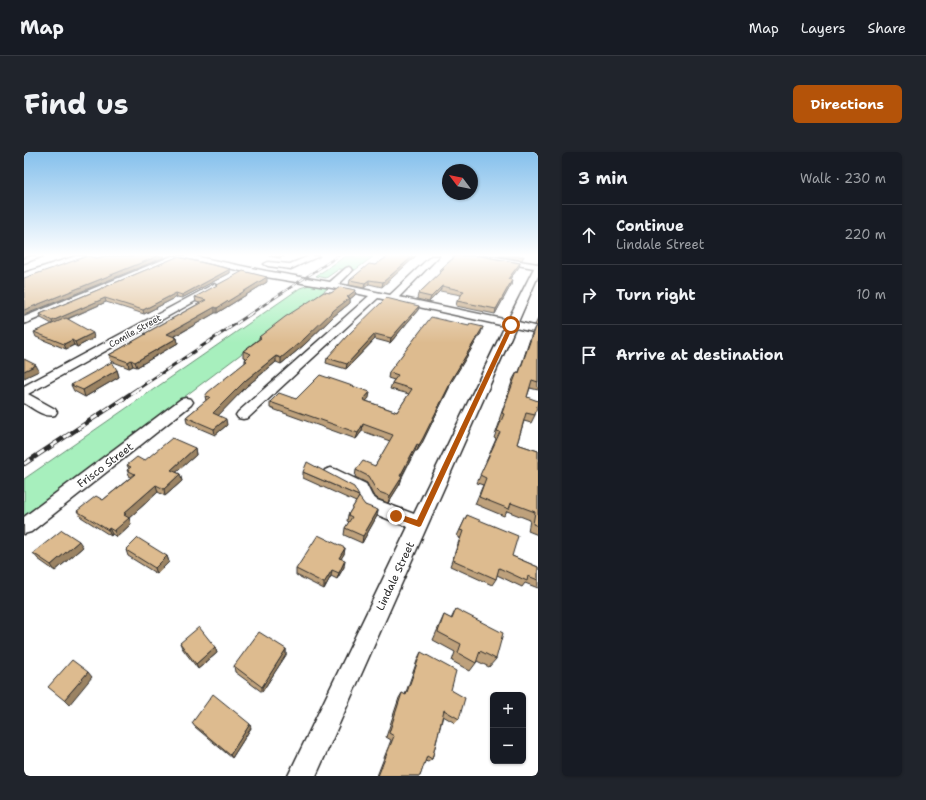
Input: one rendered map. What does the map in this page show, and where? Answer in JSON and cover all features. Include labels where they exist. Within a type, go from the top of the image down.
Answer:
[{"type":"street","points":[[24,321],[109,285]]},
{"type":"street","name":"Comile Street","points":[[24,396],[217,285]]},
{"type":"street","points":[[333,285],[538,330]]},
{"type":"street","points":[[392,298],[405,285]]},
{"type":"street","name":"Lindale Street","points":[[302,776],[529,285]]},
{"type":"street","points":[[243,415],[377,294]]},
{"type":"street","points":[[24,396],[50,412]]},
{"type":"street","name":"Frisco Street","points":[[24,527],[186,402]]},
{"type":"street","points":[[331,474],[360,488],[366,500],[371,505],[419,524]]},
{"type":"green space","points":[[309,285],[331,286],[24,518],[24,479],[300,288]]},
{"type":"building","points":[[24,285],[86,285],[24,310]]},
{"type":"building","points":[[109,285],[200,285],[182,295],[176,293],[143,310],[105,298],[52,321],[40,314]]},
{"type":"building","points":[[217,285],[254,285],[217,308],[215,307],[167,334],[177,338],[135,362],[131,360],[128,362],[109,355],[206,300],[195,297]]},
{"type":"building","points":[[427,285],[509,285],[496,309],[457,301],[464,291],[442,286],[431,297],[418,294]]},
{"type":"building","points":[[340,287],[356,290],[347,297],[350,298],[334,310],[304,339],[281,358],[276,356],[246,380],[213,413],[226,419],[214,429],[186,417],[210,397],[205,396],[208,392],[247,361],[245,360],[251,354],[243,351],[261,338],[259,337],[285,317],[324,292],[331,293]]},
{"type":"building","points":[[386,298],[419,306],[391,338],[375,334],[347,364],[327,358],[347,336]]},
{"type":"building","points":[[431,317],[469,326],[470,324],[483,327],[450,382],[423,438],[419,445],[417,444],[400,476],[402,477],[390,496],[379,492],[368,476],[356,470],[363,461],[375,466],[393,435],[363,424],[358,433],[270,402],[279,393],[296,399],[320,375],[370,392],[363,400],[397,412],[412,389],[392,383],[398,375],[389,372]]},
{"type":"building","points":[[66,318],[93,333],[75,342],[72,340],[64,344],[34,332]]},
{"type":"building","points":[[535,327],[538,327],[538,382],[532,380],[527,397],[538,402],[535,415],[526,413],[517,444],[538,451],[538,526],[533,524],[535,512],[511,503],[509,509],[479,497],[486,478],[480,475],[500,432],[497,431],[504,414],[502,413],[517,372],[519,373]]},
{"type":"building","points":[[24,359],[36,365],[24,371]]},
{"type":"building","points":[[112,362],[117,370],[83,390],[71,385]]},
{"type":"building","points":[[172,438],[195,448],[171,470],[180,474],[164,489],[156,485],[124,513],[126,514],[124,515],[129,518],[114,531],[109,528],[108,530],[77,511],[96,496],[103,500],[135,474],[127,470],[131,467],[127,465],[137,457],[144,461]]},
{"type":"building","points":[[307,462],[354,487],[359,496],[303,472]]},
{"type":"building","points":[[359,497],[365,505],[378,510],[363,536],[345,528],[352,517],[348,515]]},
{"type":"building","points":[[467,515],[518,536],[512,556],[538,567],[538,580],[528,576],[527,581],[499,568],[496,579],[453,560],[463,531],[460,530]]},
{"type":"building","points":[[62,530],[79,541],[51,565],[33,553]]},
{"type":"building","points":[[318,535],[345,548],[339,558],[345,560],[339,573],[332,570],[324,583],[296,569]]},
{"type":"building","points":[[138,538],[167,556],[155,568],[126,550]]},
{"type":"building","points":[[456,609],[503,633],[496,659],[480,651],[476,663],[458,653],[461,644],[438,632],[444,615],[452,619]]},
{"type":"building","points":[[199,627],[215,647],[196,664],[180,643]]},
{"type":"building","points":[[259,632],[286,649],[262,687],[234,666]]},
{"type":"building","points":[[421,652],[456,671],[451,690],[465,698],[459,719],[444,710],[432,759],[427,756],[420,776],[378,776],[394,736],[389,733],[402,693],[406,695]]},
{"type":"building","points":[[72,660],[88,672],[64,700],[48,687]]},
{"type":"building","points":[[213,694],[250,724],[230,755],[192,723]]},
{"type":"railway","points":[[250,314],[294,285]]},
{"type":"railway","points":[[136,390],[252,313]]},
{"type":"railway","points":[[24,464],[138,389]]},
{"type":"route","points":[[396,516],[419,524],[511,325]]}]
